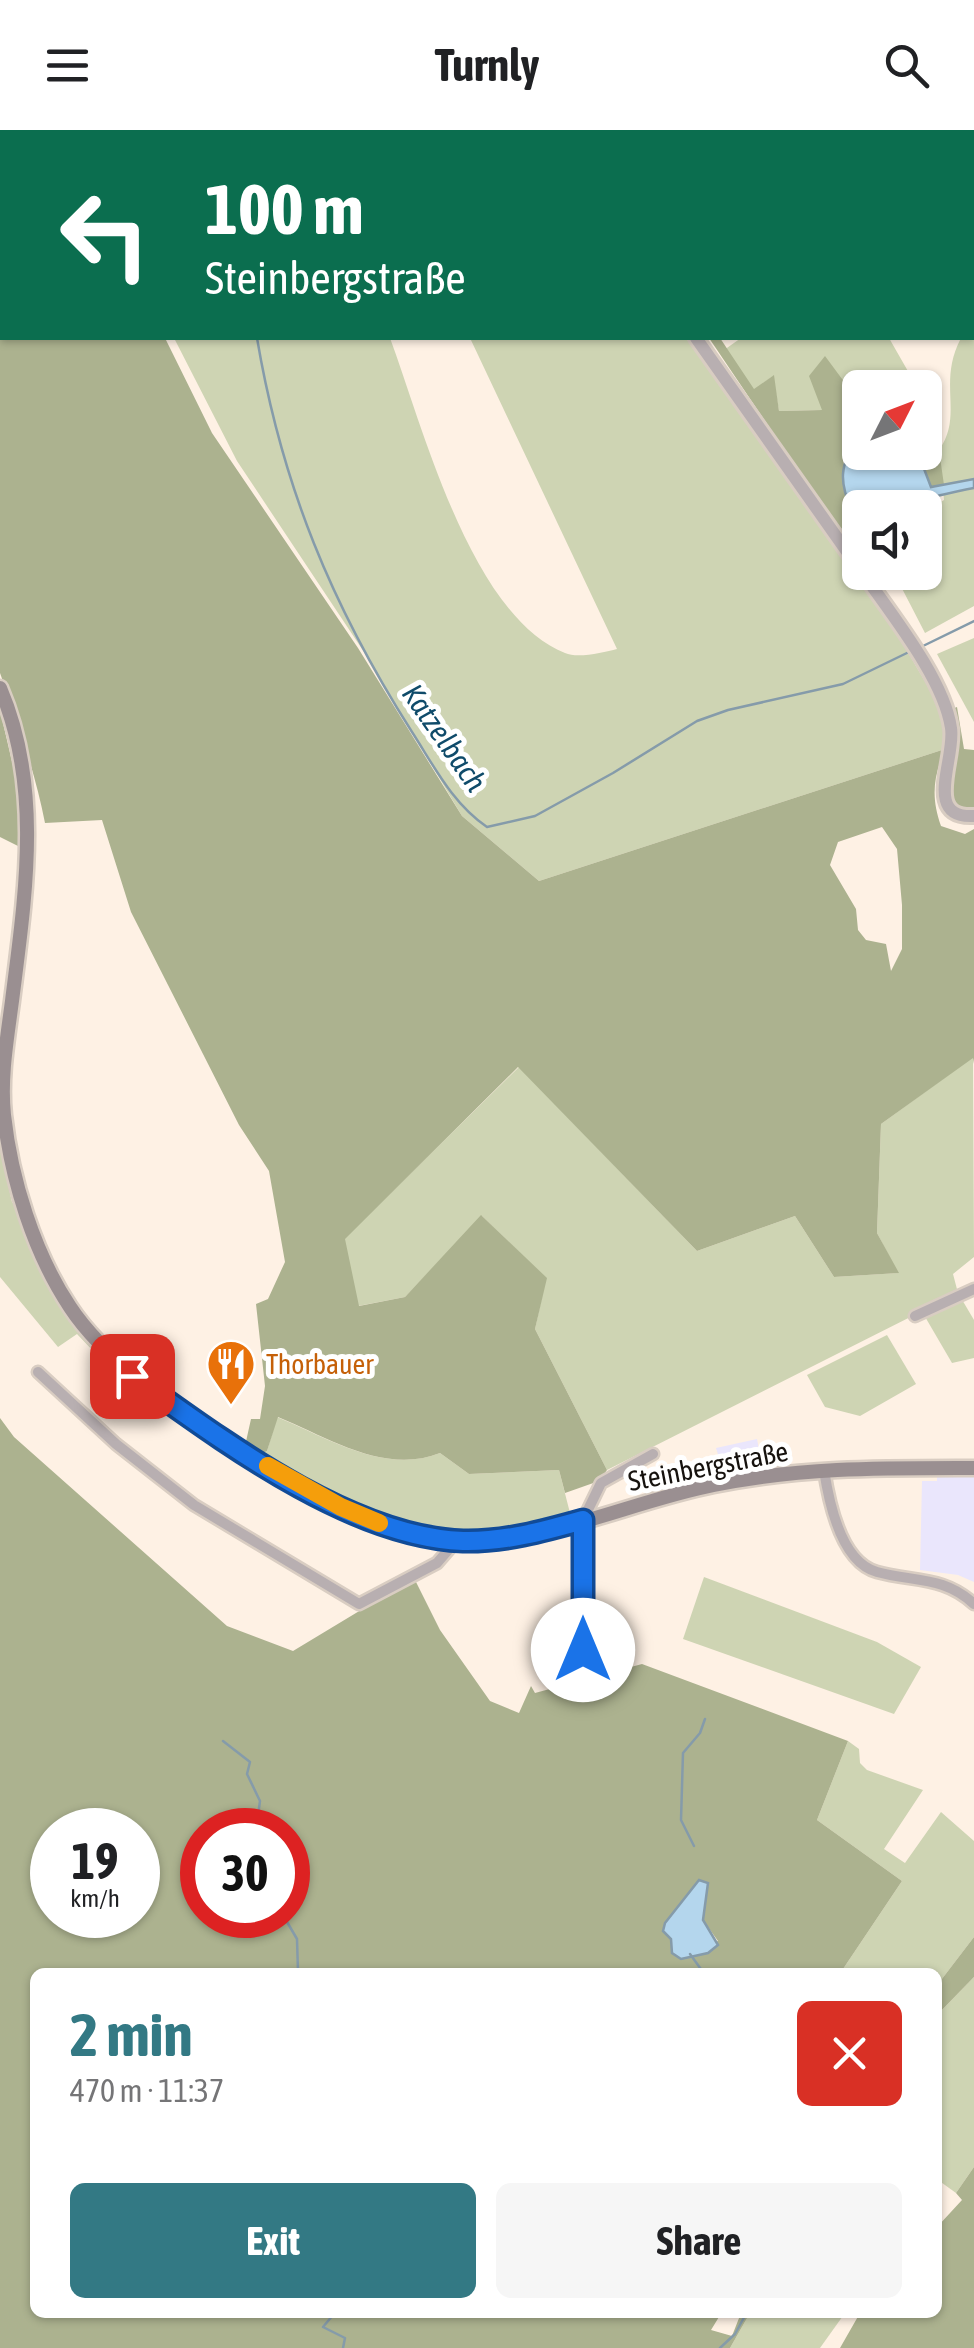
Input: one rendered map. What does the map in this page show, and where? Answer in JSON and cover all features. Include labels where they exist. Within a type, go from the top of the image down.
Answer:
[{"type":"main road","name":"Steinbergstraße","points":[[0,688],[17,746],[28,839],[26,892],[4,1065],[3,1130],[51,1273],[79,1320],[120,1367],[205,1428],[341,1507],[408,1534],[456,1540],[516,1536],[773,1473],[974,1468]]},
{"type":"street","points":[[697,340],[842,544]]},
{"type":"street","points":[[874,590],[938,692],[952,733],[944,799],[949,810],[960,816],[974,816]]},
{"type":"street","points":[[915,1316],[974,1289]]},
{"type":"street","points":[[38,1372],[116,1444],[194,1506],[359,1604],[437,1563],[456,1540]]},
{"type":"street","points":[[583,1650],[583,1520],[601,1482],[653,1454]]},
{"type":"street","points":[[824,1470],[835,1517],[860,1562],[875,1571],[948,1584],[974,1604]]},
{"type":"shaded area","points":[[757,1439],[763,1472],[725,1477],[716,1448]]},
{"type":"shaded area","points":[[937,1475],[974,1477],[974,1582],[958,1575],[920,1570],[922,1481],[937,1481]]},
{"type":"green space","points":[[0,340],[166,340],[212,433],[358,648],[462,816],[539,881],[945,749],[935,788],[941,826],[965,834],[974,829],[974,1064],[973,1058],[881,1124],[877,1233],[899,1273],[834,1277],[795,1216],[697,1251],[518,1067],[345,1239],[359,1306],[405,1297],[481,1215],[547,1278],[535,1329],[607,1470],[599,1481],[565,1493],[559,1470],[469,1474],[440,1453],[419,1459],[378,1457],[278,1417],[267,1451],[259,1455],[245,1446],[251,1419],[260,1419],[265,1386],[256,1304],[268,1299],[285,1262],[269,1171],[239,1125],[131,912],[102,820],[45,823],[20,729],[0,673]],"holes":[[[882,827],[897,849],[902,949],[891,971],[886,944],[866,940],[858,930],[856,909],[830,865],[838,842]]]},
{"type":"green space","points":[[175,340],[391,340],[435,467],[477,561],[503,601],[532,632],[565,653],[577,655],[617,649],[471,340],[687,340],[842,552],[842,590],[869,590],[899,637],[943,712],[945,749],[539,881],[462,816],[364,652],[237,461]]},
{"type":"green space","points":[[710,340],[721,340],[754,389],[774,375],[779,411],[822,410],[809,376],[825,356],[842,379],[842,470],[845,470],[850,490],[842,490],[842,529],[836,526]]},
{"type":"green space","points":[[738,340],[890,340],[907,370],[842,370],[842,393],[823,410],[779,411],[773,376],[754,390],[724,350]]},
{"type":"green space","points":[[960,340],[974,340],[974,606],[925,633],[903,590],[942,590],[942,444],[950,424],[951,370]]},
{"type":"green space","points":[[924,470],[942,470],[944,485],[931,487]]},
{"type":"green space","points":[[974,638],[974,722],[937,654]]},
{"type":"green space","points":[[957,707],[964,749],[974,750],[974,810],[957,811],[949,795],[952,709]]},
{"type":"green space","points":[[0,710],[20,796],[22,848],[0,837]]},
{"type":"green space","points":[[973,1057],[974,1257],[953,1274],[958,1293],[607,1470],[535,1329],[546,1278],[482,1216],[405,1297],[358,1306],[344,1239],[519,1067],[697,1251],[795,1216],[834,1277],[898,1273],[877,1233],[881,1124]]},
{"type":"green space","points":[[0,1148],[12,1202],[24,1216],[53,1289],[98,1351],[96,1354],[77,1334],[58,1347],[0,1277]]},
{"type":"green space","points":[[961,1298],[974,1320],[974,1358],[952,1363],[924,1315]]},
{"type":"green space","points":[[887,1335],[916,1384],[860,1416],[825,1407],[807,1375]]},
{"type":"green space","points":[[277,1417],[378,1457],[419,1459],[440,1453],[469,1474],[559,1470],[570,1513],[481,1536],[452,1535],[394,1522],[338,1498],[259,1455],[267,1451]]},
{"type":"green space","points":[[0,1418],[14,1437],[227,1626],[293,1651],[414,1578],[440,1630],[490,1701],[519,1713],[531,1686],[535,1693],[642,1664],[848,1741],[817,1820],[902,1881],[844,1968],[30,1968],[30,2318],[718,2318],[711,2330],[732,2336],[739,2318],[747,2318],[730,2348],[0,2348]],"holes":[[[699,1880],[703,1920],[718,1941],[672,1953],[675,1911]]]},
{"type":"green space","points":[[704,1577],[877,1642],[921,1667],[894,1714],[683,1639]]},
{"type":"green space","points":[[848,1741],[859,1749],[860,1763],[867,1770],[923,1790],[884,1849],[905,1863],[941,1812],[974,1841],[974,1937],[942,1979],[942,1968],[844,1968],[902,1881],[817,1820]]},
{"type":"green space","points":[[974,1937],[974,1977],[942,2010],[942,1979]]},
{"type":"green space","points":[[974,1977],[974,2167],[956,2193],[942,2183],[942,2010]]},
{"type":"green space","points":[[974,2167],[974,2348],[840,2348],[857,2318],[942,2318],[942,2222],[962,2200],[956,2193]]},
{"type":"green space","points":[[747,2318],[841,2318],[820,2348],[730,2348]]},
{"type":"water","points":[[843,470],[924,470],[931,487],[974,479],[974,488],[942,495],[942,490],[845,490]]},
{"type":"water","points":[[699,1880],[708,1883],[703,1920],[718,1945],[708,1953],[681,1959],[672,1953],[671,1939],[663,1931]]},
{"type":"waterway","name":"Katzelbach","points":[[257,340],[296,494],[334,591],[383,685],[436,771],[464,807],[487,827],[535,816],[697,721],[728,710],[843,684],[911,651]]},
{"type":"waterway","name":"Katzelbach","points":[[923,646],[974,621]]},
{"type":"waterway","points":[[694,1846],[681,1820],[683,1753],[700,1733],[705,1719]]},
{"type":"waterway","points":[[223,1741],[250,1762],[247,1774],[260,1801],[259,1808]]},
{"type":"waterway","points":[[296,1938],[298,1968]]},
{"type":"waterway","points":[[690,1954],[700,1968]]},
{"type":"waterway","points":[[330,2318],[323,2327],[345,2338],[343,2348]]},
{"type":"waterway","points":[[720,2348],[735,2334],[744,2318]]},
{"type":"slow traffic","points":[[268,1466],[341,1507],[379,1523]]},
{"type":"place","name":"Thorbauer","points":[[231,1406]]},
{"type":"route","points":[[132,1376],[255,1459],[341,1507],[408,1534],[489,1541],[583,1520],[583,1650]]}]
